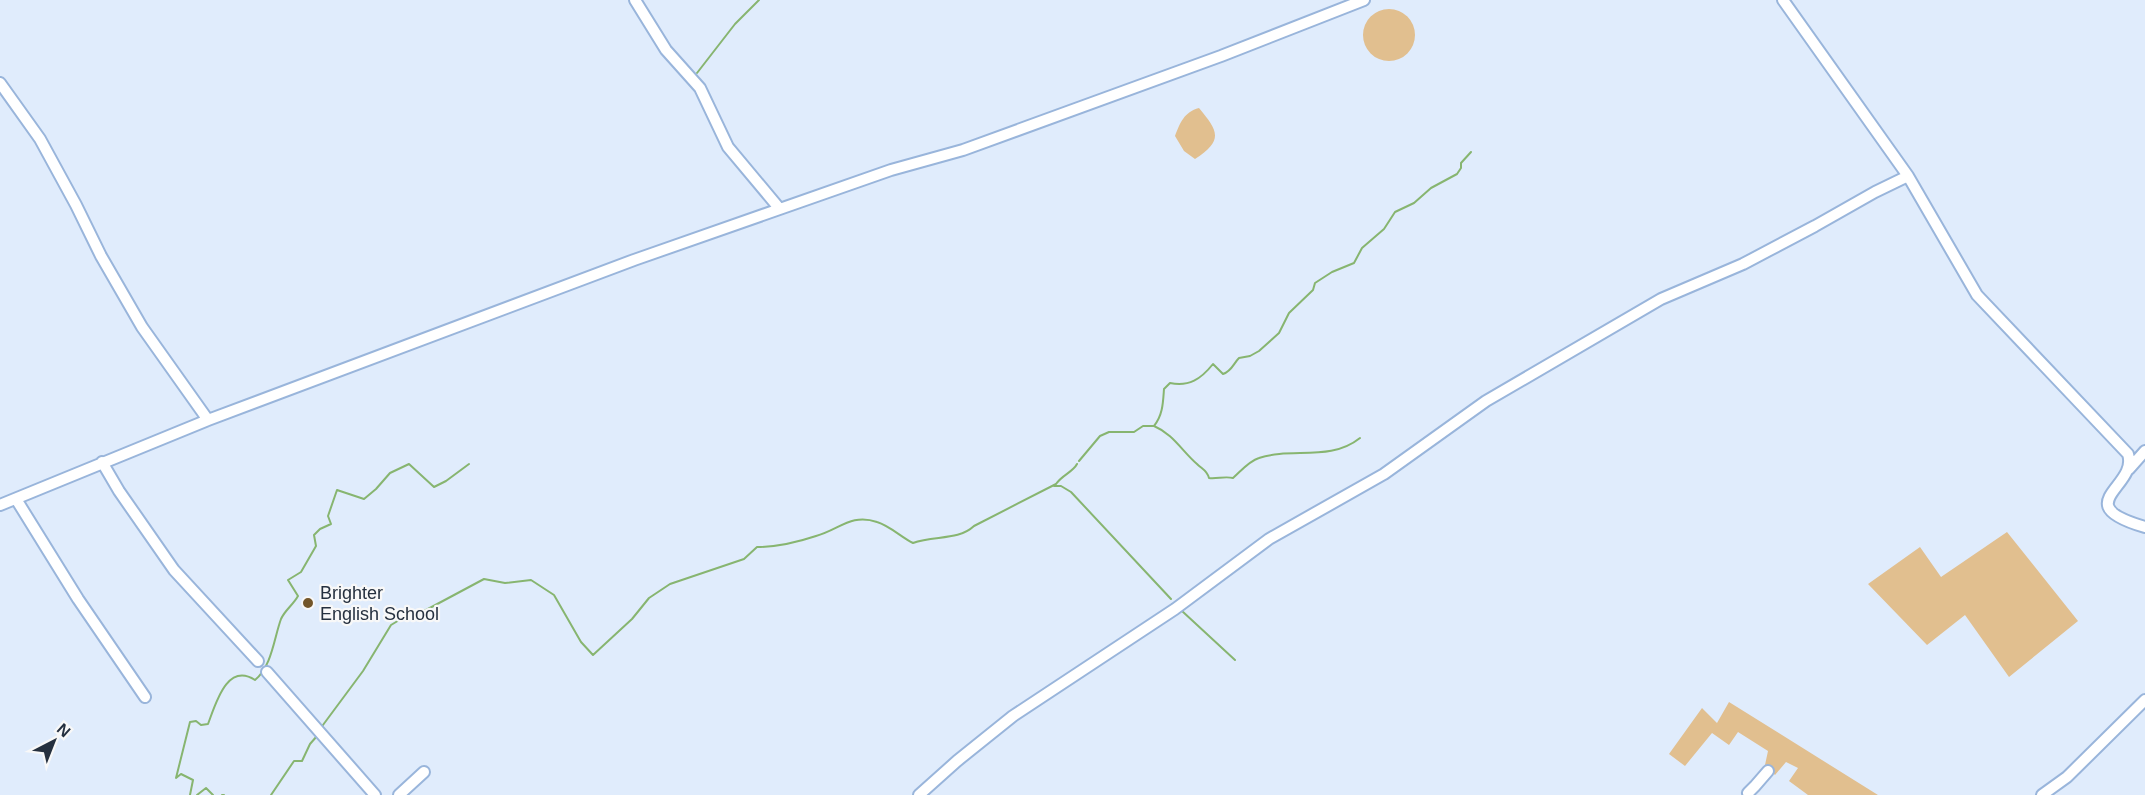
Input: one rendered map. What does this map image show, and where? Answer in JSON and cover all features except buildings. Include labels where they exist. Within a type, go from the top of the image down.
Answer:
[{"type":"street","points":[[635,0],[666,50],[700,88],[728,147],[779,208]]},
{"type":"street","points":[[0,505],[208,420],[633,260],[891,170],[963,150],[1221,57],[1364,0]]},
{"type":"street","points":[[1783,0],[1908,176],[1977,295],[2128,454],[2130,463],[2126,472]]},
{"type":"street","points":[[0,83],[40,139],[101,256],[142,327],[208,420]]},
{"type":"street","points":[[919,795],[957,761],[1019,712],[1175,609],[1269,539],[1384,474],[1486,401],[1661,299],[1743,264],[1908,176]]},
{"type":"street","points":[[2145,451],[2126,472],[2109,497],[2109,508],[2114,515],[2145,527]]},
{"type":"street","points":[[102,462],[119,491],[174,570],[258,662]]},
{"type":"street","points":[[16,499],[78,599],[145,697]]},
{"type":"street","points":[[267,672],[375,795]]},
{"type":"street","points":[[2042,795],[2067,777],[2145,700]]},
{"type":"street","points":[[1749,795],[1748,793],[1768,771]]},
{"type":"street","points":[[399,795],[424,772]]},
{"type":"shaded area","points":[[1389,9],[1403,13],[1411,21],[1415,35],[1411,49],[1403,57],[1389,61],[1375,57],[1367,49],[1363,35],[1367,21],[1375,13]]},
{"type":"shaded area","points":[[1199,108],[1214,129],[1215,135],[1211,146],[1195,159],[1184,151],[1175,136],[1186,115]]},
{"type":"shaded area","points":[[2007,532],[2078,621],[2009,677],[1965,615],[1927,645],[1868,584],[1920,547],[1941,577]]},
{"type":"shaded area","points":[[1729,702],[1878,795],[1808,795],[1789,781],[1798,768],[1786,762],[1775,775],[1765,765],[1768,751],[1738,732],[1729,745],[1712,733],[1685,766],[1669,754],[1702,708],[1717,723]]},
{"type":"waterway","points":[[697,73],[735,24],[759,0]]},
{"type":"waterway","points":[[1079,461],[1100,436],[1109,432],[1134,432],[1143,426],[1154,426],[1161,413],[1164,389],[1170,383],[1183,384],[1194,381],[1213,364],[1223,374],[1226,373],[1239,358],[1259,351],[1279,333],[1289,313],[1313,290],[1315,283],[1332,272],[1354,263],[1362,248],[1384,229],[1395,212],[1414,203],[1431,188],[1457,174],[1461,163],[1471,152]]},
{"type":"waterway","points":[[1154,426],[1172,438],[1206,471],[1209,478],[1233,478],[1255,459],[1272,455],[1336,450],[1360,438]]},
{"type":"waterway","points":[[190,795],[193,780],[181,774],[176,778],[190,722],[208,724],[219,696],[230,680],[237,676],[255,680],[261,674],[272,651],[281,619],[298,596],[288,580],[301,572],[316,546],[314,535],[331,524],[328,516],[337,490],[364,499],[390,473],[409,464],[434,487],[469,464]]},
{"type":"waterway","points":[[320,729],[363,671],[391,625],[411,613],[426,610],[484,579],[505,583],[531,580],[554,595],[581,642],[593,655],[632,619],[649,598],[670,584],[744,559],[757,547],[802,540],[845,523],[860,520],[882,524],[913,543],[961,534],[1056,484],[1077,464]]},
{"type":"waterway","points":[[1054,486],[1061,486],[1071,492],[1171,599]]},
{"type":"waterway","points":[[1182,611],[1235,660]]},
{"type":"waterway","points":[[271,795],[294,761],[302,761],[310,744],[317,736]]},
{"type":"waterway","points":[[197,795],[206,788],[213,795]]},
{"type":"place","name":"Brighter English School","points":[[308,603]]}]
